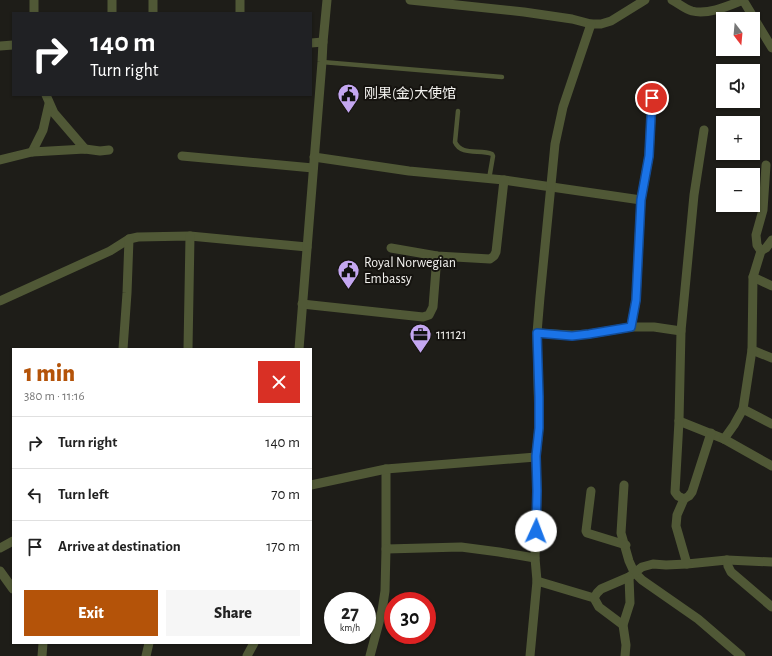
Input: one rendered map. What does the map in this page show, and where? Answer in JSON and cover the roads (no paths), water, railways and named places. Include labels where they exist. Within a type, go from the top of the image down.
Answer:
[{"type":"street","points":[[34,0],[34,12]]},
{"type":"street","points":[[112,0],[112,12]]},
{"type":"street","points":[[153,0],[153,12]]},
{"type":"street","points":[[240,0],[240,12]]},
{"type":"street","points":[[299,348],[327,0]]},
{"type":"street","points":[[410,0],[464,2],[572,19],[591,24],[601,24],[611,21],[645,0]]},
{"type":"street","points":[[672,0],[691,10],[703,12],[714,10],[743,0],[772,48]]},
{"type":"street","points":[[530,656],[537,581],[534,558],[537,491],[536,456],[539,428],[537,333],[550,188],[563,106],[591,24]]},
{"type":"street","points":[[312,42],[323,42]]},
{"type":"street","points":[[0,46],[12,46]]},
{"type":"street","points":[[631,327],[636,300],[641,200],[649,156],[652,98]]},
{"type":"street","points":[[48,99],[59,120],[85,149]]},
{"type":"street","points":[[32,152],[43,130],[48,99]]},
{"type":"street","points":[[684,499],[678,496],[675,492],[679,421],[681,331],[694,195],[704,130]]},
{"type":"street","points":[[0,160],[32,152],[85,149],[100,151],[110,150]]},
{"type":"street","points":[[182,156],[313,168]]},
{"type":"street","points":[[314,157],[409,171],[504,180],[550,188],[641,200]]},
{"type":"street","points":[[761,251],[757,245],[756,235],[768,212],[766,165]]},
{"type":"street","points":[[391,248],[437,256],[490,259],[494,256],[504,180]]},
{"type":"street","points":[[0,300],[110,251],[130,239],[138,237],[190,236],[307,247]]},
{"type":"street","points":[[188,348],[190,236]]},
{"type":"street","points":[[123,348],[130,239]]},
{"type":"street","points":[[724,439],[743,409],[752,350],[752,277],[761,251],[766,248],[772,240]]},
{"type":"street","points":[[302,304],[423,317],[429,315],[433,307],[437,256]]},
{"type":"street","points":[[752,277],[772,286]]},
{"type":"street","points":[[537,333],[572,336],[631,327],[681,331]]},
{"type":"street","points":[[752,350],[772,358]]},
{"type":"street","points":[[743,409],[772,424]]},
{"type":"street","points":[[679,421],[724,439],[772,466]]},
{"type":"street","points":[[687,564],[676,526],[677,515],[684,499],[692,492],[711,433]]},
{"type":"street","points":[[312,485],[386,469],[536,456]]},
{"type":"street","points":[[370,656],[382,611],[385,591],[386,469]]},
{"type":"street","points":[[624,485],[621,533],[626,545],[632,575],[630,603],[623,625],[626,645],[625,656]]},
{"type":"street","points":[[591,491],[587,533],[626,545]]},
{"type":"street","points":[[0,548],[12,542]]},
{"type":"street","points":[[386,549],[461,547],[534,558]]},
{"type":"street","points":[[727,560],[731,572],[772,607]]},
{"type":"street","points":[[594,598],[601,589],[632,575],[642,567],[653,564],[687,564],[727,560],[772,562]]},
{"type":"street","points":[[0,572],[12,588]]},
{"type":"street","points":[[632,575],[642,580],[698,619],[741,656]]},
{"type":"street","points":[[537,581],[594,598],[599,607],[623,625]]},
{"type":"street","points":[[42,656],[43,644]]},
{"type":"street","points":[[146,656],[149,644]]},
{"type":"street","points":[[247,656],[253,644]]},
{"type":"lane","points":[[322,62],[502,78]]},
{"type":"lane","points":[[458,111],[455,142],[457,146],[464,150],[492,154],[493,156],[489,179]]},
{"type":"place","name":"刚果(金)大使馆","points":[[348,114]]},
{"type":"place","name":"Royal Norwegian Embassy","points":[[348,290]]},
{"type":"place","name":"111121","points":[[420,354]]}]
